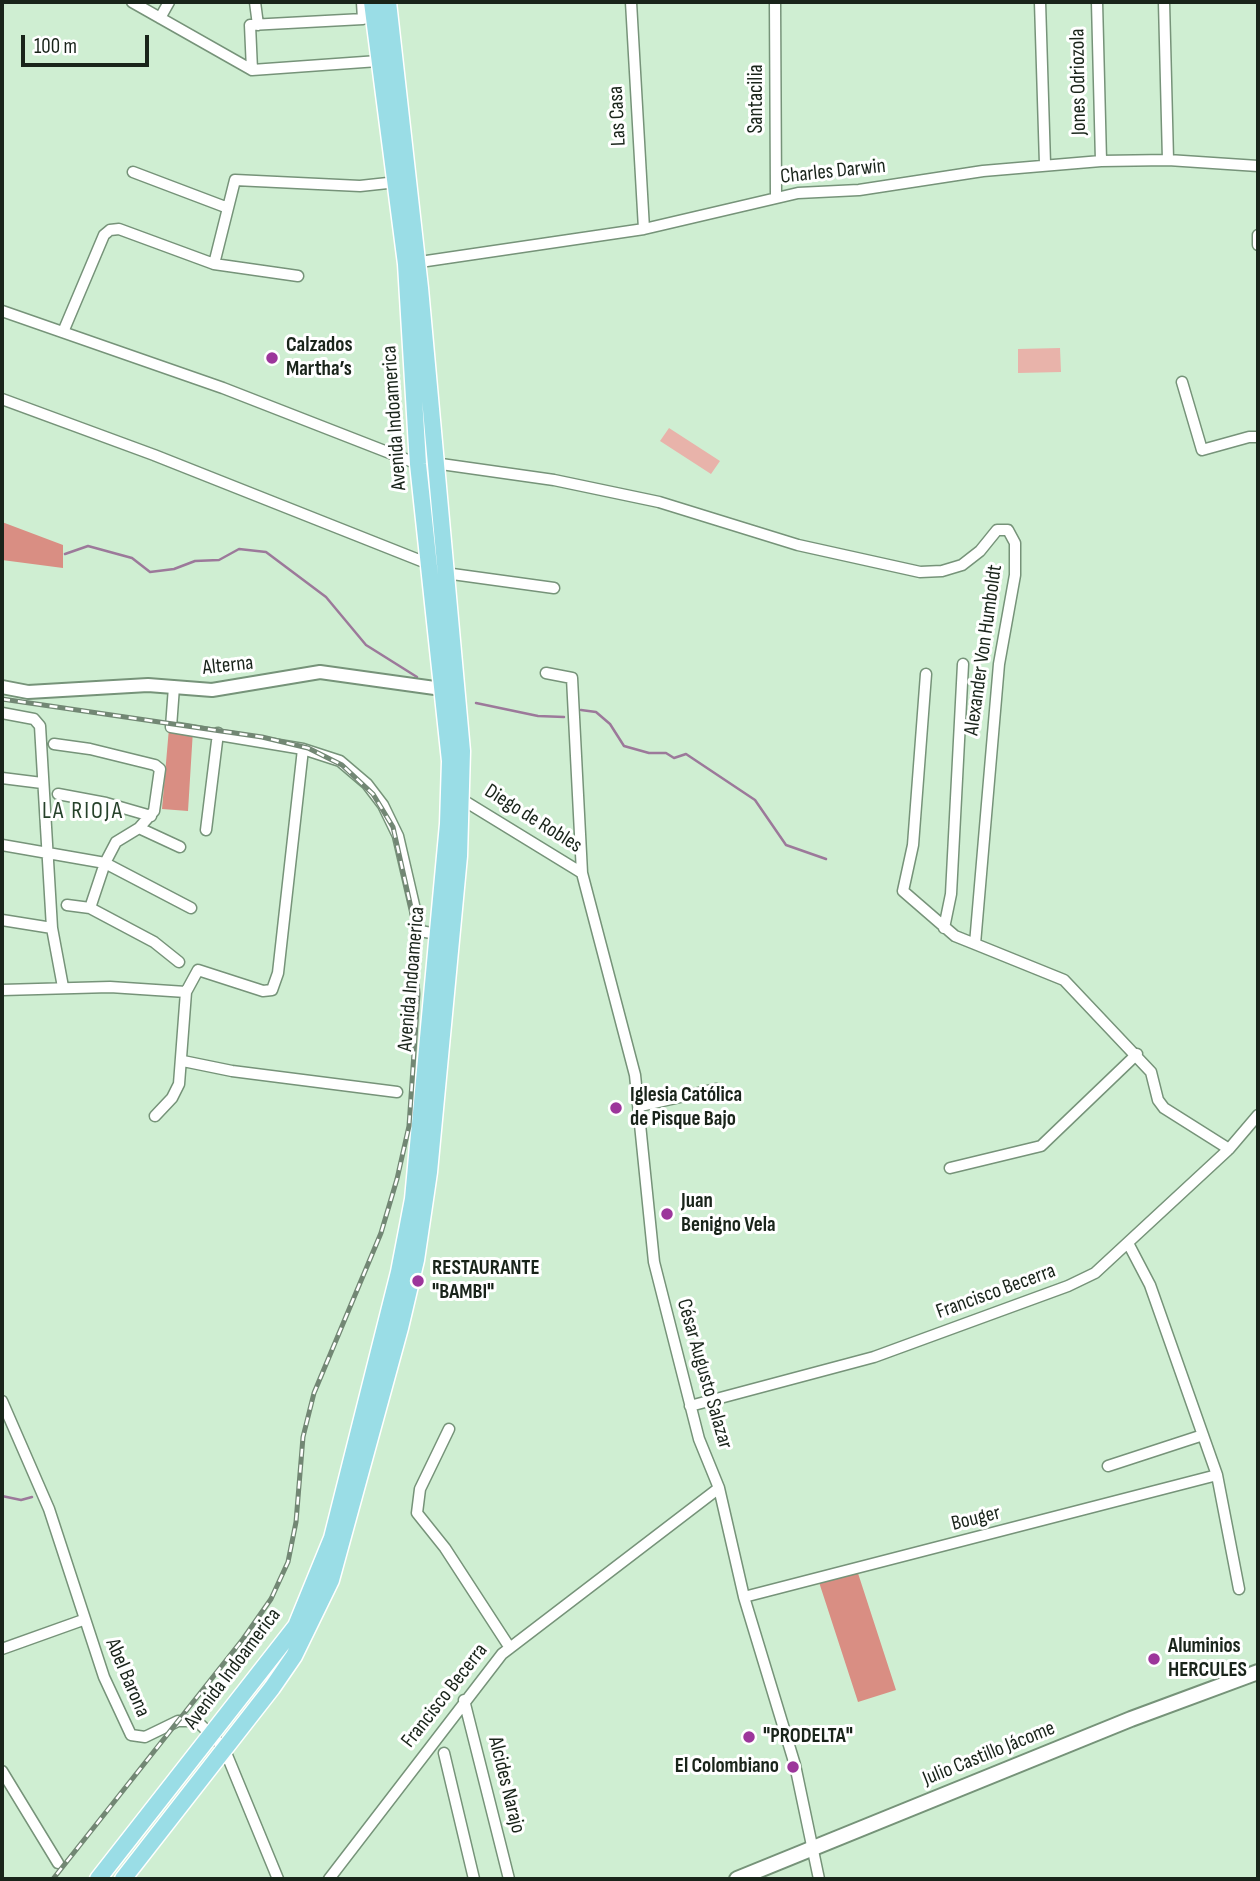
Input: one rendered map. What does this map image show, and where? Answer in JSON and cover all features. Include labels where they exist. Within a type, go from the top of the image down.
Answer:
[{"type":"main road","name":"Avenida Indoamerica","points":[[372,2],[378,61],[412,269]]},
{"type":"main road","name":"Avenida Indoamerica","points":[[123,1879],[294,1656],[331,1580],[400,1328],[416,1260],[429,1172],[461,714],[449,690],[429,564],[426,463],[412,269],[387,2]]},
{"type":"main road","name":"Avenida Indoamerica","points":[[426,463],[445,573],[449,690]]},
{"type":"main road","name":"Avenida Indoamerica","points":[[99,1879],[296,1626],[332,1538],[399,1272],[413,1199],[437,934],[451,868]]},
{"type":"main road","name":"Julio Castillo Jácome","points":[[737,1879],[1131,1719],[1258,1672]]},
{"type":"street","points":[[132,2],[252,70],[378,61]]},
{"type":"street","points":[[160,18],[169,2]]},
{"type":"street","points":[[255,2],[258,25]]},
{"type":"street","points":[[252,70],[250,25],[363,19],[362,2]]},
{"type":"street","name":"Las Casa","points":[[631,2],[644,229]]},
{"type":"street","name":"Santacilia","points":[[775,2],[776,196]]},
{"type":"street","points":[[1040,2],[1045,164]]},
{"type":"street","name":"Jones Odriozola","points":[[1097,2],[1101,161]]},
{"type":"street","points":[[1164,2],[1168,160]]},
{"type":"street","name":"Charles Darwin","points":[[412,269],[644,229],[776,196],[859,190],[1045,164],[1168,160],[1258,166]]},
{"type":"street","points":[[133,172],[228,208]]},
{"type":"street","points":[[214,264],[232,185],[241,178],[360,186],[397,182]]},
{"type":"street","points":[[63,332],[104,234],[110,230],[119,229],[214,264],[298,276]]},
{"type":"street","points":[[1258,234],[1258,245]]},
{"type":"street","points":[[2,311],[426,463]]},
{"type":"street","points":[[1182,382],[1202,450],[1258,437]]},
{"type":"street","points":[[2,399],[154,454],[429,564]]},
{"type":"street","name":"Alexander Von Humboldt","points":[[426,463],[554,480],[659,502],[799,545],[920,572],[942,571],[962,565],[980,551],[997,530],[1008,530],[1015,543],[1015,575],[999,664],[975,944]]},
{"type":"street","points":[[445,573],[554,587]]},
{"type":"street","points":[[944,928],[951,894],[962,664]]},
{"type":"street","name":"Alterna","points":[[2,693],[148,685],[224,689],[320,672],[449,690]]},
{"type":"street","name":"César Augusto Salazar","points":[[546,673],[572,678],[582,873],[635,1075],[640,1106],[650,1238],[699,1439],[719,1488],[744,1597],[795,1765],[819,1879]]},
{"type":"street","points":[[926,674],[913,845],[903,891],[955,936],[1064,980],[1137,1054],[1151,1072],[1158,1100],[1164,1108],[1229,1149]]},
{"type":"street","points":[[2,687],[28,692]]},
{"type":"street","points":[[174,687],[170,725],[303,749],[340,761],[374,792],[398,836],[421,931],[437,934]]},
{"type":"street","points":[[2,713],[38,722],[52,928],[63,987]]},
{"type":"street","points":[[206,830],[218,733]]},
{"type":"street","points":[[54,744],[155,765],[161,774],[151,816],[139,828],[116,842],[105,863],[90,908]]},
{"type":"street","points":[[155,1116],[172,1098],[179,1084],[183,1061],[186,992],[198,970],[262,991],[275,986],[303,749]]},
{"type":"street","points":[[2,778],[42,783]]},
{"type":"street","points":[[58,794],[106,803],[151,816]]},
{"type":"street","name":"Diego de Robles","points":[[456,797],[582,873]]},
{"type":"street","points":[[139,828],[180,847]]},
{"type":"street","points":[[2,845],[105,863],[191,908]]},
{"type":"street","points":[[67,905],[90,908],[154,942],[179,962]]},
{"type":"street","points":[[2,920],[52,928]]},
{"type":"street","points":[[2,990],[63,987],[186,992]]},
{"type":"street","points":[[950,1168],[1041,1146],[1137,1054]]},
{"type":"street","points":[[183,1061],[232,1071],[397,1092]]},
{"type":"street","points":[[640,1106],[716,1089]]},
{"type":"street","name":"Francisco Becerra","points":[[690,1406],[874,1357],[1068,1286],[1095,1273],[1229,1149],[1258,1115]]},
{"type":"street","points":[[1128,1243],[1150,1285],[1217,1475],[1239,1589]]},
{"type":"street","name":"Abel Barona","points":[[2,1401],[48,1509],[104,1677],[131,1735],[145,1737],[178,1721],[200,1724],[224,1748],[278,1879]]},
{"type":"street","points":[[449,1429],[420,1489],[417,1513],[444,1548],[510,1648]]},
{"type":"street","points":[[1108,1466],[1203,1434]]},
{"type":"street","name":"Bouger","points":[[744,1597],[1217,1475]]},
{"type":"street","name":"Francisco Becerra","points":[[329,1879],[464,1700],[510,1648],[719,1488]]},
{"type":"street","points":[[2,1649],[83,1620]]},
{"type":"street","name":"Alcides Narajo","points":[[464,1700],[509,1879]]},
{"type":"street","points":[[444,1753],[474,1879]]},
{"type":"street","points":[[2,1771],[58,1863]]},
{"type":"shaded area","points":[[1060,348],[1061,372],[1018,373],[1018,349]]},
{"type":"shaded area","points":[[669,428],[720,461],[711,474],[660,441]]},
{"type":"shaded area","points":[[2,522],[63,545],[63,568],[2,560]]},
{"type":"shaded area","points":[[169,728],[193,730],[188,811],[162,809]]},
{"type":"shaded area","points":[[855,1564],[896,1690],[858,1702],[817,1576]]},
{"type":"waterway","points":[[65,554],[88,546],[132,558],[150,572],[174,569],[195,561],[219,560],[239,549],[266,552],[326,597],[366,645],[417,677]]},
{"type":"waterway","points":[[476,703],[538,716],[564,717]]},
{"type":"waterway","points":[[581,710],[596,712],[610,724],[624,746],[649,753],[666,753],[674,758],[686,754],[755,800],[786,845],[826,859]]},
{"type":"waterway","points":[[2,1496],[21,1500],[32,1497]]},
{"type":"railway","points":[[2,699],[262,737],[308,748],[342,765],[373,794],[393,827],[412,912],[418,994],[409,1126],[397,1179],[381,1233],[314,1393],[303,1437],[296,1522],[288,1562],[271,1599],[243,1639],[53,1879]]},
{"type":"place","name":"Calzados Martha’s","points":[[272,358]]},
{"type":"place","name":"Iglesia Católica de Pisque Bajo","points":[[616,1108]]},
{"type":"place","name":"Juan Benigno Vela","points":[[667,1214]]},
{"type":"place","name":"RESTAURANTE \"BAMBI\"","points":[[418,1281]]},
{"type":"place","name":"Aluminios HERCULES","points":[[1154,1659]]},
{"type":"place","name":"\"PRODELTA\"","points":[[749,1737]]},
{"type":"place","name":"El Colombiano","points":[[793,1767]]},
{"type":"district","name":"LA RIOJA","points":[[83,812]]}]
